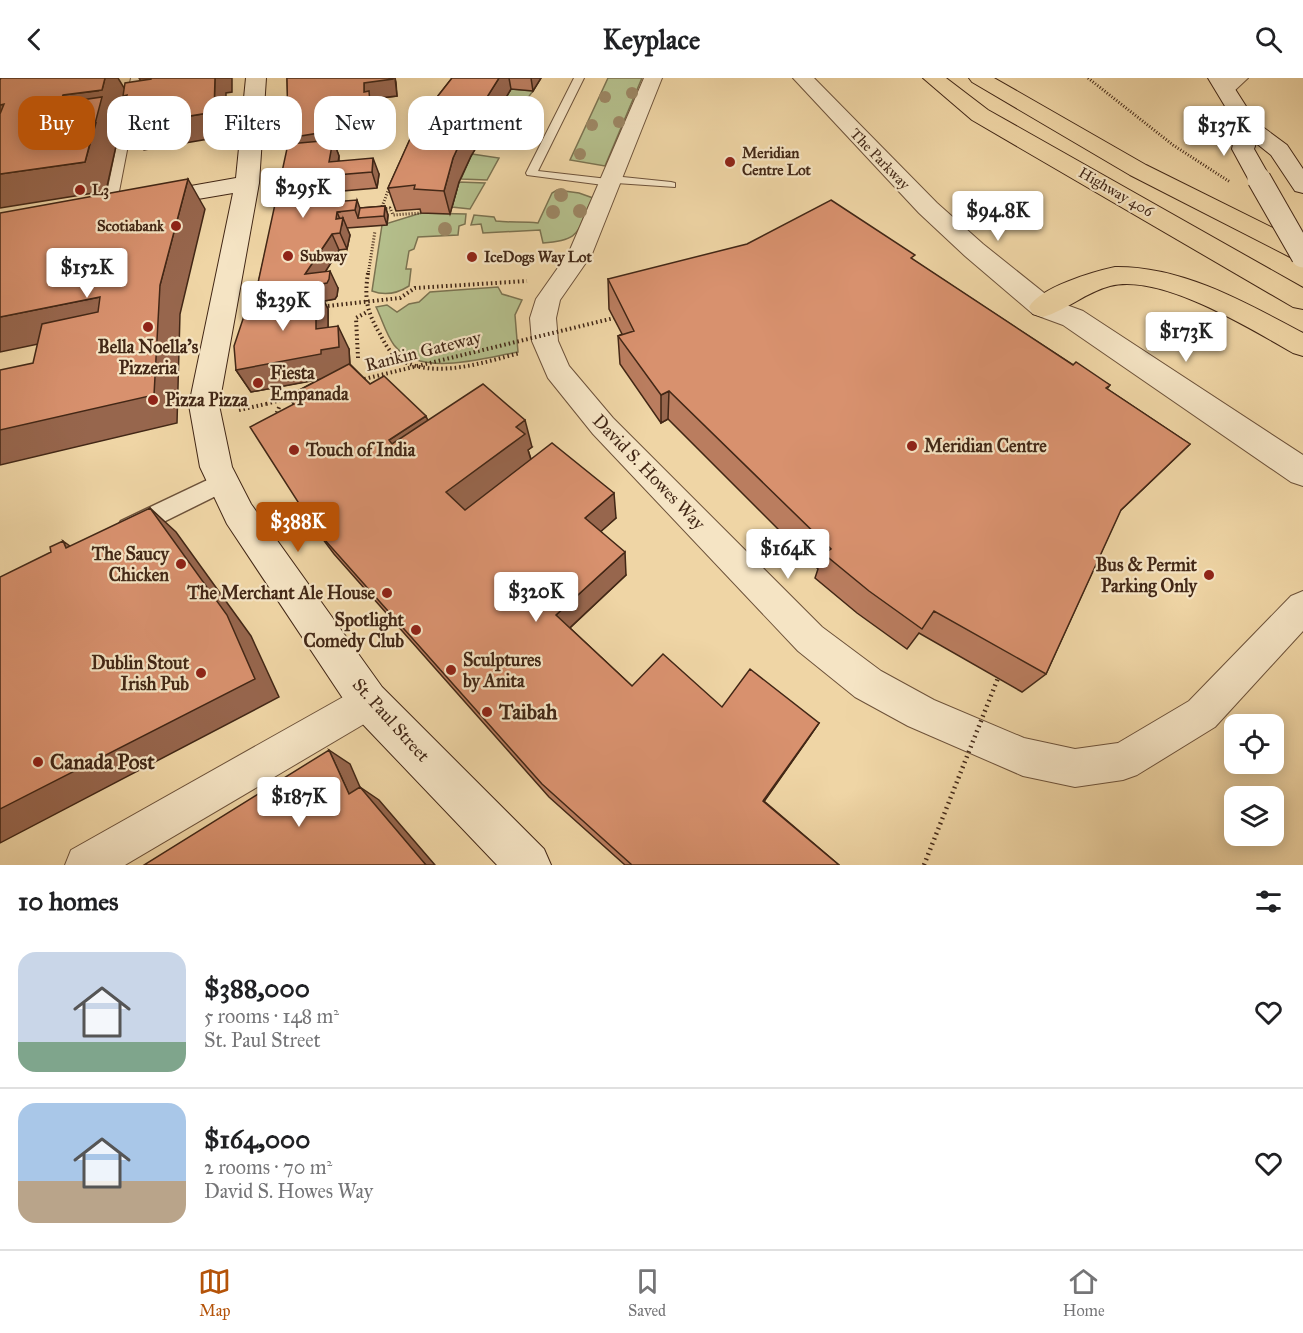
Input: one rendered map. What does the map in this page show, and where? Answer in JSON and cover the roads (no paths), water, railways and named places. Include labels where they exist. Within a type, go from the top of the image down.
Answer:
[{"type":"highway","points":[[919,78],[980,115]]},
{"type":"highway","name":"Highway 406","points":[[933,78],[980,115],[1303,300]]},
{"type":"highway","name":"Highway 406","points":[[979,78],[1138,170],[1303,255]]},
{"type":"highway","points":[[1018,78],[1059,107],[1266,234]]},
{"type":"highway","points":[[1043,307],[1096,280],[1134,276],[1164,282],[1193,292],[1303,346]]},
{"type":"main road","name":"St. Paul Street","points":[[256,78],[247,183],[204,405],[216,467],[239,514],[368,701],[528,865]]},
{"type":"main road","name":"The Parkway","points":[[803,78],[928,208],[974,250],[1043,307],[1073,318],[1303,472]]},
{"type":"main road","points":[[1227,82],[1248,126],[1279,150],[1303,186]]},
{"type":"main road","points":[[1248,126],[1292,137]]},
{"type":"main road","points":[[1248,126],[1243,149],[1303,255]]},
{"type":"main road","points":[[99,209],[247,183]]},
{"type":"main road","name":"The Parkway","points":[[1043,307],[1053,327],[1095,358],[1189,416],[1303,480]]},
{"type":"street","name":"David S. Howes Way","points":[[652,78],[612,181],[580,254],[548,299],[543,318],[547,346],[558,371],[603,426],[810,639],[868,684],[921,713],[1023,757],[1075,768],[1123,761],[1202,714],[1303,607]]},
{"type":"street","points":[[113,535],[222,482]]},
{"type":"street","points":[[86,865],[368,701]]},
{"type":"lane","points":[[99,209],[136,78]]},
{"type":"lane","points":[[579,78],[531,173],[671,185]]},
{"type":"place","name":"Meridian Centre Lot","points":[[730,162]]},
{"type":"place","name":"L3","points":[[80,190]]},
{"type":"place","name":"Scotiabank","points":[[176,226]]},
{"type":"place","name":"Subway","points":[[288,256]]},
{"type":"place","name":"IceDogs Way Lot","points":[[472,257]]},
{"type":"place","name":"Bella Noella's Pizzeria","points":[[148,327]]},
{"type":"place","name":"Fiesta Empanada","points":[[258,383]]},
{"type":"place","name":"Pizza Pizza","points":[[153,400]]},
{"type":"place","name":"Meridian Centre","points":[[912,446]]},
{"type":"place","name":"Touch of India","points":[[294,450]]},
{"type":"place","name":"The Saucy Chicken","points":[[181,564]]},
{"type":"place","name":"Bus & Permit Parking Only","points":[[1209,575]]},
{"type":"place","name":"The Merchant Ale House","points":[[387,593]]},
{"type":"place","name":"Spotlight Comedy Club","points":[[416,630]]},
{"type":"place","name":"Sculptures by Anita","points":[[451,670]]},
{"type":"place","name":"Dublin Stout Irish Pub","points":[[201,673]]},
{"type":"place","name":"Taibah","points":[[487,712]]},
{"type":"place","name":"Canada Post","points":[[38,762]]}]
